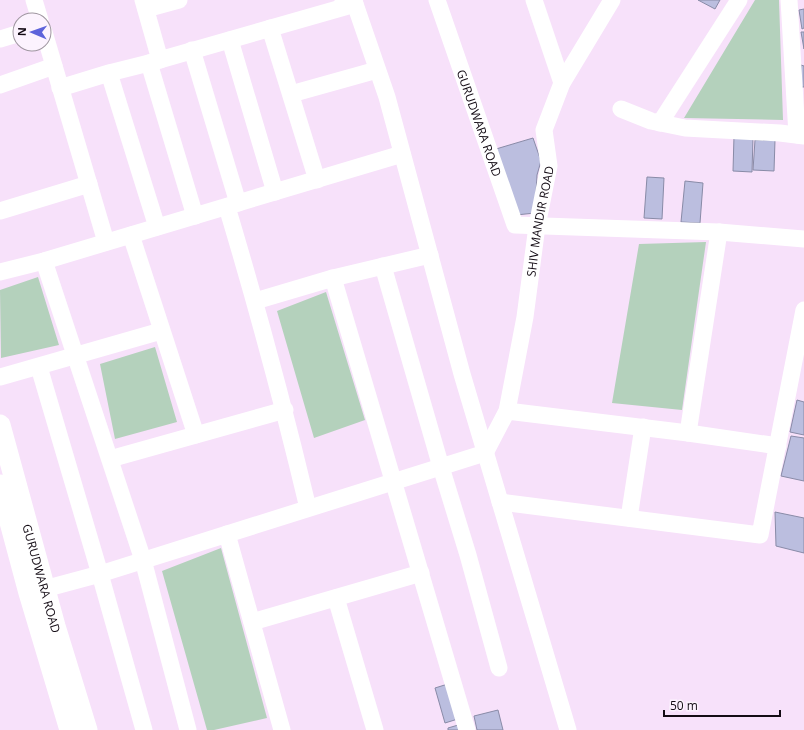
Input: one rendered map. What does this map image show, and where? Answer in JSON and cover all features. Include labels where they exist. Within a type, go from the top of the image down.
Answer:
[{"type":"street","points":[[34,0],[38,12]]},
{"type":"street","points":[[179,0],[144,5],[154,61],[195,216]]},
{"type":"street","name":"GURUDWARA ROAD","points":[[437,0],[515,226],[537,226]]},
{"type":"street","points":[[534,0],[562,84]]},
{"type":"street","name":"SHIV MANDIR ROAD","points":[[485,453],[507,411],[525,316],[537,226],[549,166],[544,130],[562,84],[612,0]]},
{"type":"street","points":[[660,123],[739,0]]},
{"type":"street","points":[[621,109],[651,121],[685,128],[800,135],[789,0]]},
{"type":"street","points":[[60,88],[230,40],[349,2],[387,97],[485,453],[568,730]]},
{"type":"street","points":[[270,28],[317,180]]},
{"type":"street","points":[[0,39],[12,35]]},
{"type":"street","points":[[230,40],[275,192]]},
{"type":"street","points":[[192,50],[233,205],[255,301],[285,410],[308,508]]},
{"type":"street","points":[[50,52],[106,242]]},
{"type":"street","points":[[0,85],[54,66]]},
{"type":"street","points":[[291,94],[377,70]]},
{"type":"street","points":[[109,73],[157,227]]},
{"type":"street","points":[[0,272],[44,261],[402,154]]},
{"type":"street","points":[[0,211],[89,184]]},
{"type":"street","points":[[537,226],[719,232],[804,239]]},
{"type":"street","points":[[688,433],[719,232]]},
{"type":"street","points":[[131,235],[196,435]]},
{"type":"street","points":[[255,301],[333,278],[430,255]]},
{"type":"street","points":[[44,261],[143,560],[188,730]]},
{"type":"street","points":[[383,266],[468,555],[499,668]]},
{"type":"street","points":[[333,278],[467,730]]},
{"type":"street","points":[[500,502],[760,534],[804,310]]},
{"type":"street","points":[[0,377],[161,331]]},
{"type":"street","points":[[39,367],[144,730]]},
{"type":"street","points":[[110,459],[285,410]]},
{"type":"street","points":[[507,411],[643,427],[778,446]]},
{"type":"street","name":"GURUDWARA ROAD","points":[[0,425],[70,730]]},
{"type":"street","points":[[629,518],[643,427]]},
{"type":"street","points":[[37,591],[100,574],[485,453]]},
{"type":"street","name":"GURUDWARA ROAD","points":[[0,485],[87,730]]},
{"type":"street","points":[[228,534],[280,729]]},
{"type":"street","points":[[252,622],[421,573]]},
{"type":"street","points":[[336,598],[375,730]]},
{"type":"green space","points":[[755,0],[779,0],[783,120],[684,118]]},
{"type":"green space","points":[[706,242],[682,410],[612,403],[639,244]]},
{"type":"green space","points":[[38,277],[59,345],[1,358],[0,290]]},
{"type":"green space","points":[[326,292],[365,420],[314,438],[277,311]]},
{"type":"green space","points":[[155,347],[177,422],[115,439],[100,364]]},
{"type":"green space","points":[[221,548],[267,718],[214,730],[207,730],[162,571]]},
{"type":"building","points":[[698,0],[720,0],[715,9]]},
{"type":"building","points":[[804,9],[804,28],[802,29],[799,10]]},
{"type":"building","points":[[801,32],[804,32],[804,49]]},
{"type":"building","points":[[801,65],[804,66],[804,87],[800,87]]},
{"type":"building","points":[[734,136],[753,137],[752,172],[733,171]]},
{"type":"building","points":[[533,138],[541,161],[537,175],[535,213],[516,215],[496,149]]},
{"type":"building","points":[[755,140],[775,140],[774,171],[753,170]]},
{"type":"building","points":[[647,177],[664,178],[662,219],[644,218]]},
{"type":"building","points":[[685,181],[703,183],[700,223],[681,222]]},
{"type":"building","points":[[797,400],[804,402],[804,435],[790,432]]},
{"type":"building","points":[[791,436],[804,438],[804,481],[781,476]]},
{"type":"building","points":[[775,512],[804,518],[804,553],[776,546]]},
{"type":"building","points":[[451,683],[461,718],[445,723],[435,688]]},
{"type":"building","points":[[498,710],[503,730],[477,730],[474,716]]},
{"type":"building","points":[[465,723],[467,730],[448,730],[448,728]]}]
